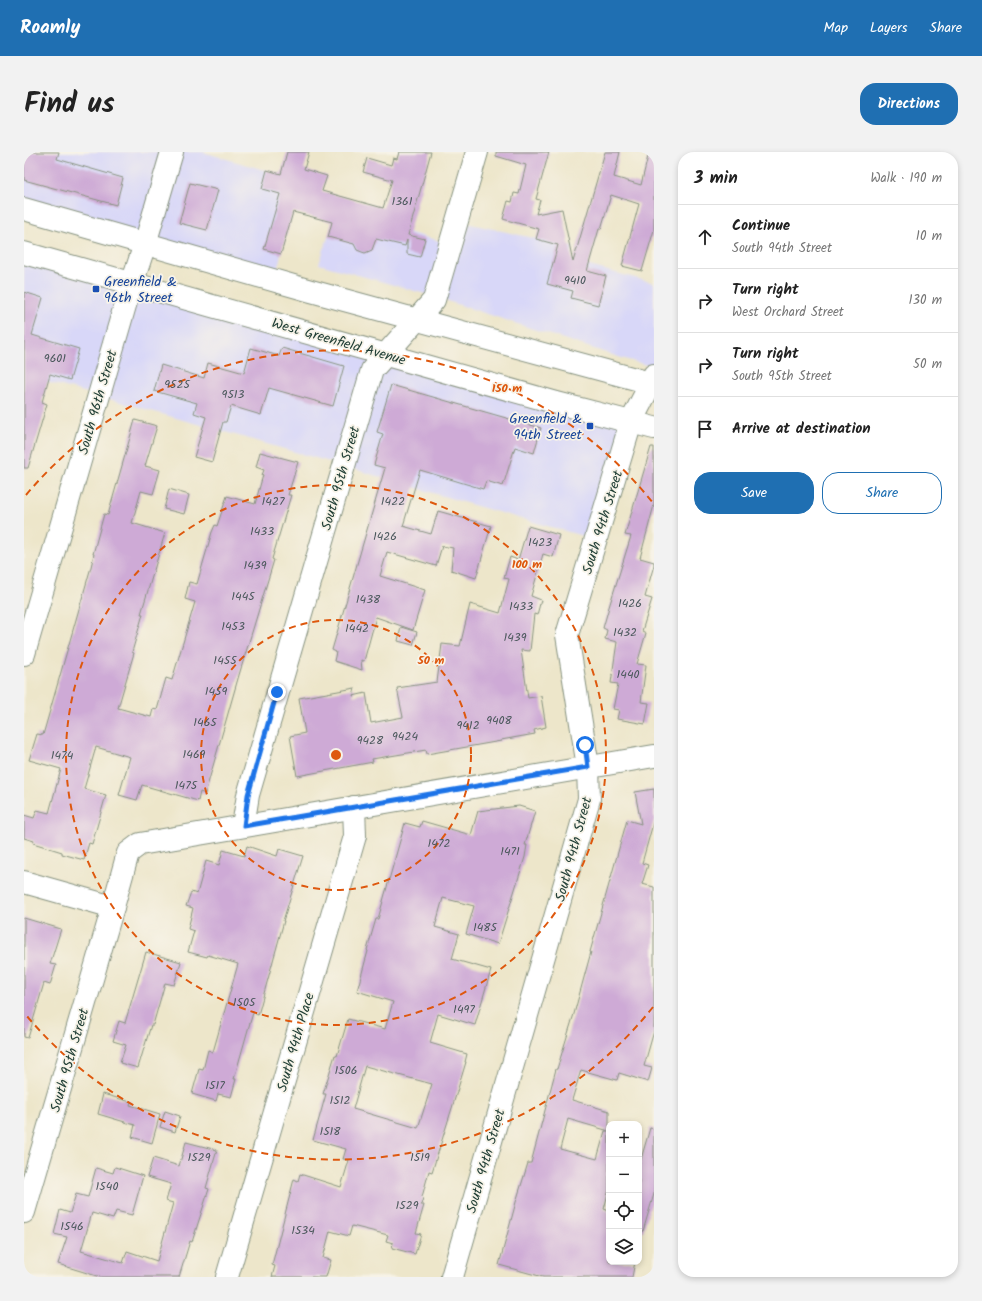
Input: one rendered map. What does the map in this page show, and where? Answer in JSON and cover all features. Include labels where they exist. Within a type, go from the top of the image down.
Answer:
[{"type":"street","name":"South 96th Street","points":[[24,654],[131,283],[145,244],[172,152]]},
{"type":"street","name":"South 95th Street","points":[[244,826],[248,795],[372,370],[434,300],[477,152]]},
{"type":"street","points":[[24,209],[416,320],[653,381]]},
{"type":"street","name":"West Greenfield Avenue","points":[[24,253],[654,428]]},
{"type":"street","name":"South 94th Street","points":[[452,1277],[589,799],[588,767],[567,635],[631,422],[653,381]]},
{"type":"street","name":"South 95th Street","points":[[24,1212],[128,853],[140,844],[354,806],[654,756]]},
{"type":"street","name":"South 94th Place","points":[[227,1277],[355,836],[354,806]]},
{"type":"street","points":[[24,882],[113,907]]},
{"type":"shaded area","points":[[24,152],[203,152],[264,170],[298,177],[275,281],[24,209]]},
{"type":"shaded area","points":[[336,213],[451,244],[457,221],[573,247],[570,261],[654,283],[654,367],[628,360],[429,295],[319,264]]},
{"type":"shaded area","points":[[24,253],[631,422],[597,540],[466,503],[344,466],[24,376]]},
{"type":"building","points":[[24,152],[59,152],[57,159],[123,178],[116,205],[24,180]]},
{"type":"building","points":[[287,152],[309,152],[304,169],[327,176],[322,191],[383,208],[392,180],[363,172],[367,158],[391,165],[393,158],[397,159],[399,152],[431,152],[408,235],[425,239],[420,257],[407,254],[407,240],[405,246],[376,239],[372,250],[365,253],[362,252],[357,250],[354,244],[328,237],[332,222],[293,212],[281,254],[264,249],[280,194],[262,189],[267,170],[281,174]]},
{"type":"building","points":[[496,152],[549,152],[536,199],[540,200],[536,214],[562,209],[573,262],[605,152],[620,152],[614,177],[641,185],[649,152],[654,153],[654,230],[642,271],[622,266],[639,204],[611,195],[601,229],[599,229],[587,271],[606,276],[598,305],[571,298],[573,291],[547,284],[558,245],[536,239],[539,229],[503,219],[508,201],[512,202],[514,193],[519,194],[526,165],[496,156]]},
{"type":"building","points":[[190,183],[218,190],[207,230],[179,223]]},
{"type":"building","points":[[24,292],[43,298],[32,335],[79,349],[70,380],[50,374],[42,402],[47,404],[28,468],[24,468]]},
{"type":"building","points":[[251,348],[279,356],[282,348],[344,366],[333,406],[269,388],[261,415],[231,406],[226,422],[223,422],[212,462],[194,457],[206,417],[194,413],[197,403],[154,391],[161,365],[204,378],[208,363],[244,373]]},
{"type":"building","points":[[391,385],[541,428],[534,453],[515,447],[503,486],[486,481],[483,489],[420,470],[403,526],[431,534],[438,511],[491,526],[476,578],[451,570],[453,548],[442,546],[436,566],[387,552],[380,576],[425,590],[413,630],[376,617],[364,661],[361,660],[362,670],[334,661],[336,652],[332,650],[385,468],[374,465],[383,434],[377,432]]},
{"type":"building","points":[[135,420],[157,426],[145,466],[160,470],[153,494],[141,491],[132,523],[165,533],[141,614],[143,614],[132,652],[134,653],[118,708],[151,717],[153,709],[157,710],[166,678],[172,680],[195,602],[185,599],[189,582],[197,584],[212,532],[215,525],[217,526],[227,496],[255,504],[264,470],[256,467],[260,452],[298,462],[288,495],[291,495],[272,559],[274,560],[205,794],[200,792],[198,801],[142,785],[137,800],[119,795],[130,757],[96,747],[84,789],[106,795],[92,844],[89,843],[84,860],[62,854],[62,852],[33,843],[34,841],[24,838],[24,815],[34,818],[37,810],[49,813],[61,769],[29,760],[37,734],[43,735],[91,567],[104,514],[108,515]]},
{"type":"building","points":[[651,447],[654,447],[654,505],[640,558],[654,562],[645,597],[652,599],[642,631],[646,633],[637,664],[646,665],[641,702],[649,703],[645,724],[617,719],[619,710],[613,709],[618,684],[611,683],[617,642],[605,639],[607,630],[603,628],[631,536],[625,535]]},
{"type":"building","points":[[169,489],[189,495],[184,514],[164,509]]},
{"type":"building","points":[[528,526],[559,535],[553,557],[543,554],[531,596],[541,600],[537,615],[534,614],[530,651],[521,650],[528,698],[541,696],[546,727],[534,730],[535,734],[501,741],[427,754],[426,750],[372,759],[373,762],[297,776],[290,736],[305,733],[299,698],[355,688],[353,696],[366,693],[371,723],[403,717],[397,688],[437,682],[442,644],[460,646],[470,604],[500,613],[509,579],[504,578],[510,557],[518,560]]},
{"type":"building","points":[[401,627],[417,632],[413,645],[398,641]]},
{"type":"building","points":[[654,789],[654,820],[642,863],[648,865],[642,884],[654,887],[654,1031],[644,1066],[652,1068],[648,1082],[619,1073],[617,1080],[581,1070],[572,1100],[609,1111],[609,1121],[606,1121],[606,1130],[568,1119],[560,1149],[597,1159],[606,1131],[606,1201],[604,1209],[606,1210],[606,1265],[634,1265],[632,1277],[543,1277],[499,1265],[516,1202],[528,1163],[531,1163],[556,1069],[574,1014],[627,820],[641,824],[635,792]]},
{"type":"building","points":[[519,806],[535,811],[525,845],[527,845],[525,857],[498,944],[466,934],[474,906],[443,898],[435,927],[459,934],[452,959],[491,970],[475,1025],[438,1014],[430,1043],[467,1054],[466,1062],[432,1172],[429,1171],[422,1197],[421,1205],[424,1205],[416,1233],[421,1234],[415,1254],[392,1248],[393,1243],[386,1241],[388,1235],[352,1226],[349,1236],[330,1231],[323,1258],[331,1260],[326,1277],[272,1277],[275,1266],[272,1265],[294,1179],[298,1181],[300,1174],[341,1187],[349,1160],[343,1159],[346,1149],[313,1140],[326,1094],[323,1094],[335,1055],[337,1056],[348,1019],[385,1029],[393,1002],[357,991],[368,951],[367,950],[376,919],[378,919],[405,823],[420,827],[422,821],[471,835],[478,811]],"holes":[[[365,1066],[432,1084],[418,1128],[353,1109]]]},
{"type":"building","points":[[247,846],[277,856],[279,849],[303,856],[283,921],[258,1015],[253,1013],[249,1026],[234,1079],[236,1079],[231,1097],[218,1094],[216,1101],[192,1094],[199,1069],[203,1070],[208,1050],[213,1052],[238,964],[208,955],[207,957],[188,952],[194,931],[188,929],[193,908],[186,906],[191,892],[197,894],[206,861],[219,865],[223,850],[244,856]]},
{"type":"building","points":[[24,918],[61,929],[50,964],[56,965],[50,985],[44,983],[28,1038],[24,1037]]},
{"type":"building","points":[[146,952],[181,962],[174,985],[165,983],[153,1025],[151,1025],[138,1068],[120,1063],[126,1045],[113,1041],[119,1021],[125,1023]]},
{"type":"building","points":[[103,1094],[131,1102],[130,1105],[160,1114],[152,1143],[132,1137],[135,1125],[98,1114]]},
{"type":"building","points":[[165,1111],[180,1116],[175,1132],[160,1127]]},
{"type":"building","points":[[650,1128],[654,1129],[654,1194],[643,1231],[642,1231],[642,1156]]},
{"type":"building","points":[[186,1142],[217,1150],[206,1188],[209,1189],[192,1242],[190,1241],[179,1277],[100,1277],[58,1264],[67,1237],[54,1234],[60,1210],[70,1213],[76,1194],[88,1197],[96,1168],[113,1173],[115,1167],[143,1176],[132,1215],[116,1211],[113,1219],[92,1213],[81,1251],[123,1263],[127,1251],[157,1261],[173,1203],[166,1201],[171,1184],[147,1177],[153,1158],[179,1166]]},
{"type":"place","name":"Greenfield & 96th Street","points":[[96,289]]},
{"type":"place","name":"Greenfield & 94th Street","points":[[590,426]]},
{"type":"route","points":[[277,692],[248,795],[244,826],[588,767],[585,745]]}]
